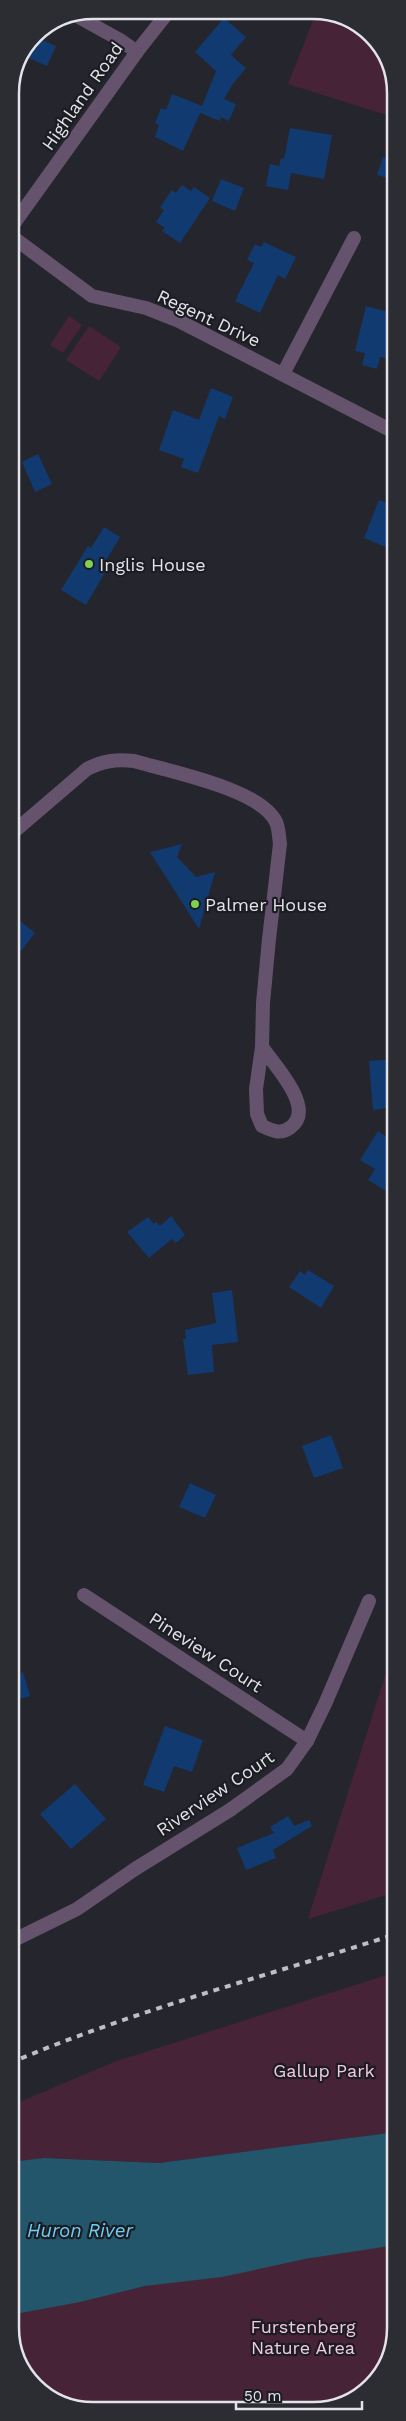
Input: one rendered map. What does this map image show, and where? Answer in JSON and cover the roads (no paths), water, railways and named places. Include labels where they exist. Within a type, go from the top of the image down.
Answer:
[{"type":"street","name":"Highland Road","points":[[19,216],[136,52],[163,19]]},
{"type":"street","points":[[83,20],[120,40],[136,52]]},
{"type":"street","points":[[283,374],[354,238]]},
{"type":"street","name":"Regent Drive","points":[[19,242],[92,296],[146,308],[179,321],[387,428]]},
{"type":"street","points":[[19,827],[87,769],[99,763],[116,759],[134,761],[244,794],[264,806],[276,822],[280,844],[263,1003],[262,1047],[256,1089],[257,1114],[262,1126],[273,1132],[285,1132],[295,1124],[300,1111],[297,1097],[262,1047]]},
{"type":"street","name":"Pineview Court","points":[[84,1595],[307,1741]]},
{"type":"street","name":"Riverview Court","points":[[19,1938],[77,1910],[135,1869],[266,1786],[287,1769],[307,1741],[369,1601]]},
{"type":"water","name":"Huron River","points":[[387,2133],[387,2246],[305,2259],[222,2277],[145,2286],[80,2302],[19,2313],[19,2161],[44,2158],[159,2163]]},
{"type":"railway","points":[[19,2059],[105,2026],[153,2010],[387,1937]]},
{"type":"place","name":"Inglis House","points":[[89,564]]},
{"type":"place","name":"Palmer House","points":[[195,904]]},
{"type":"park label","name":"Gallup Park","points":[[324,2070]]},
{"type":"park label","name":"Furstenberg Nature Area","points":[[303,2336]]}]
